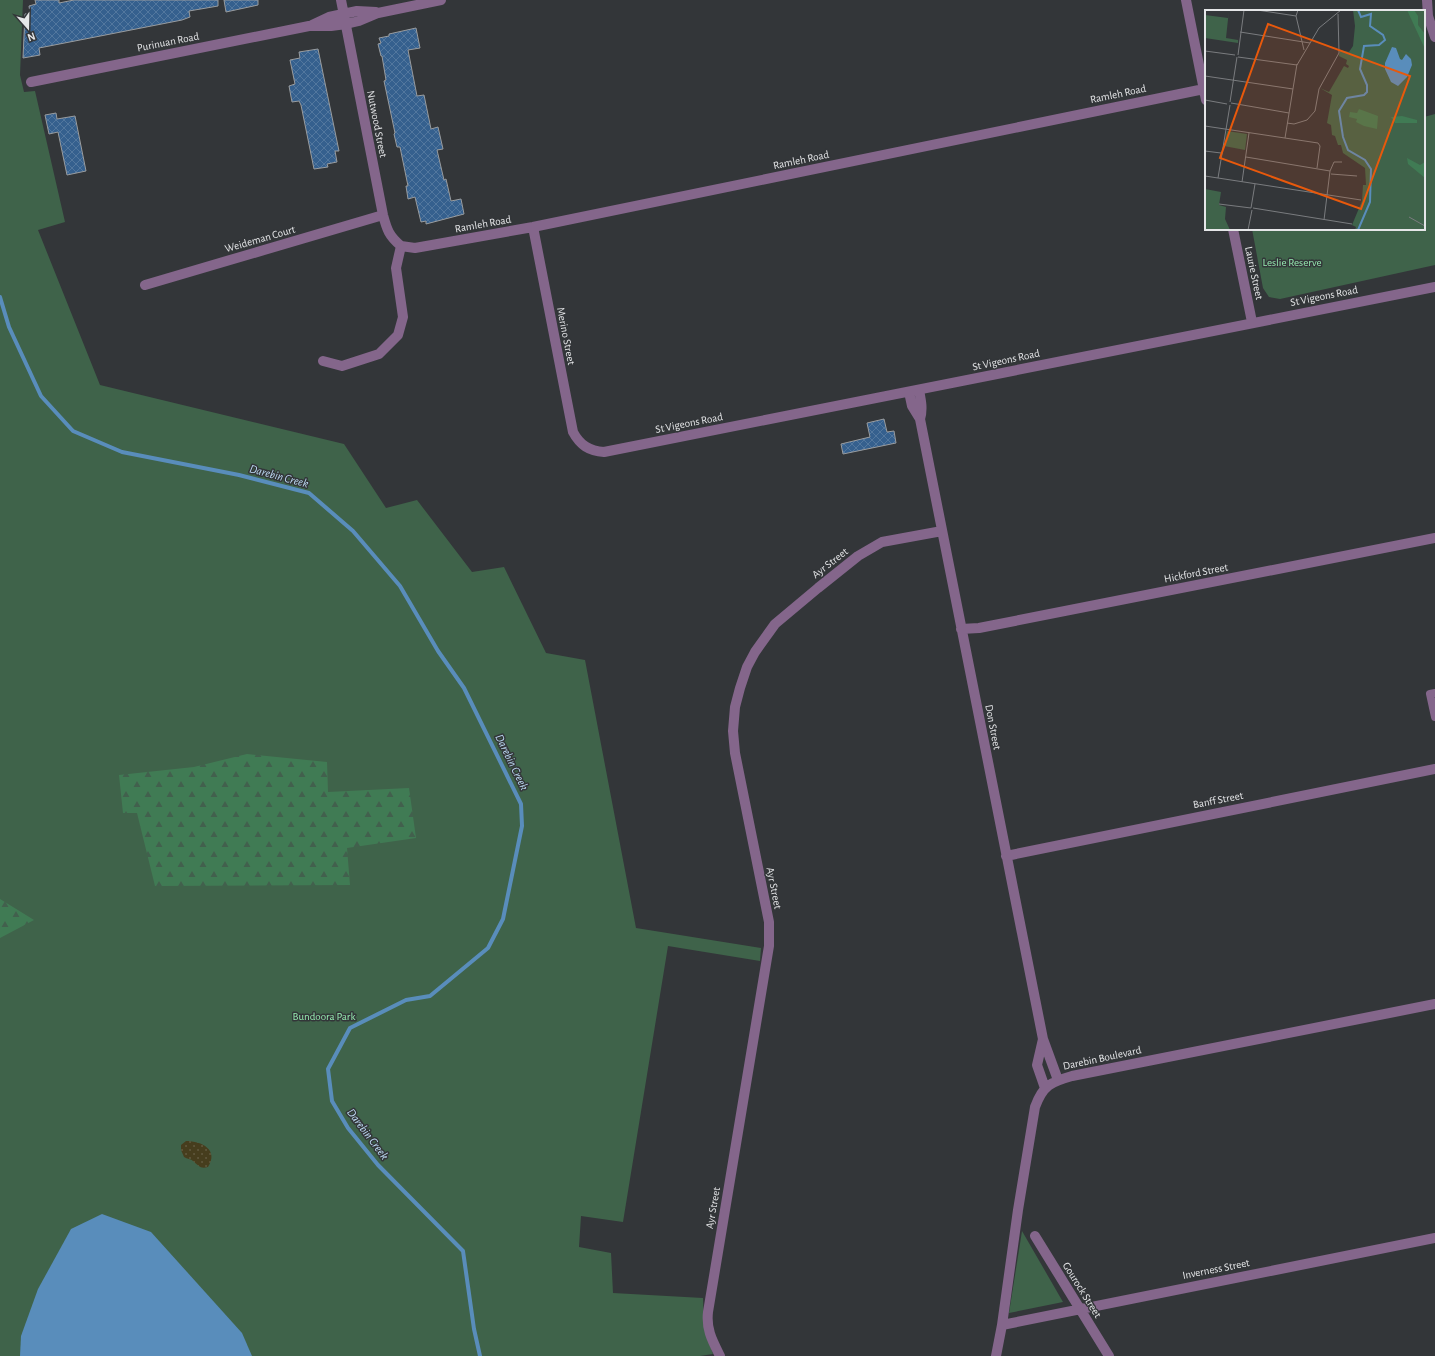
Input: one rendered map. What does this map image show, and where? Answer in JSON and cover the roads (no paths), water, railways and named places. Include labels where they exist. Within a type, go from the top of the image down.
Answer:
[{"type":"street","name":"Nutwood Street","points":[[341,0],[383,215],[387,230],[392,239],[401,246]]},
{"type":"street","name":"Purinuan Road","points":[[31,82],[309,26],[329,17],[345,19],[357,11],[378,13],[441,0]]},
{"type":"street","points":[[1186,0],[1205,94]]},
{"type":"street","points":[[1427,0],[1428,16],[1435,37]]},
{"type":"street","points":[[1431,0],[1435,11]]},
{"type":"street","name":"Ramleh Road","points":[[401,246],[415,248],[533,227],[1204,89]]},
{"type":"street","name":"Weideman Court","points":[[145,285],[383,215]]},
{"type":"street","name":"Merino Street","points":[[533,227],[573,432],[583,446]]},
{"type":"street","name":"Laurie Street","points":[[1233,230],[1252,322]]},
{"type":"street","points":[[323,361],[342,366],[379,354],[398,335],[403,317],[396,268],[401,246]]},
{"type":"street","name":"St Vigeons Road","points":[[583,446],[594,451],[604,452],[1252,322],[1435,287]]},
{"type":"street","name":"Don Street","points":[[914,391],[912,406],[920,419],[1043,1039],[1058,1080]]},
{"type":"street","name":"Ayr Street","points":[[720,1356],[710,1333],[707,1322],[708,1312],[770,934],[769,922],[735,753],[733,731],[735,707],[740,688],[747,668],[755,652],[775,624],[858,556],[882,542],[942,531]]},
{"type":"street","name":"Hickford Street","points":[[961,630],[979,628],[1435,538]]},
{"type":"street","name":"Banff Street","points":[[1006,856],[1435,769]]},
{"type":"street","name":"Darebin Boulevard","points":[[1045,1088],[1058,1080],[1080,1075],[1435,1004]]},
{"type":"street","name":"Don Street","points":[[1043,1039],[1037,1065],[1045,1088]]},
{"type":"street","points":[[996,1356],[1035,1107],[1045,1088]]},
{"type":"street","name":"Gourock Street","points":[[1035,1236],[1109,1356]]},
{"type":"street","name":"Inverness Street","points":[[1002,1325],[1435,1238]]},
{"type":"lane","points":[[1435,693],[1430,694],[1435,717]]},
{"type":"water","points":[[102,1214],[151,1232],[242,1333],[252,1356],[20,1356],[21,1336],[38,1289],[71,1229]]},
{"type":"waterway","name":"Darebin Creek","points":[[0,297],[9,327],[41,396],[73,431],[122,452],[239,475],[309,493],[353,531],[400,586],[438,651],[464,688],[521,804],[522,826],[503,919],[488,948],[430,996],[406,1000],[350,1028],[328,1069],[332,1101],[348,1128],[378,1165],[463,1251],[474,1329],[480,1356]]},
{"type":"park label","name":"Leslie Reserve","points":[[1292,262]]},
{"type":"park label","name":"Bundoora Park","points":[[324,1016]]}]
